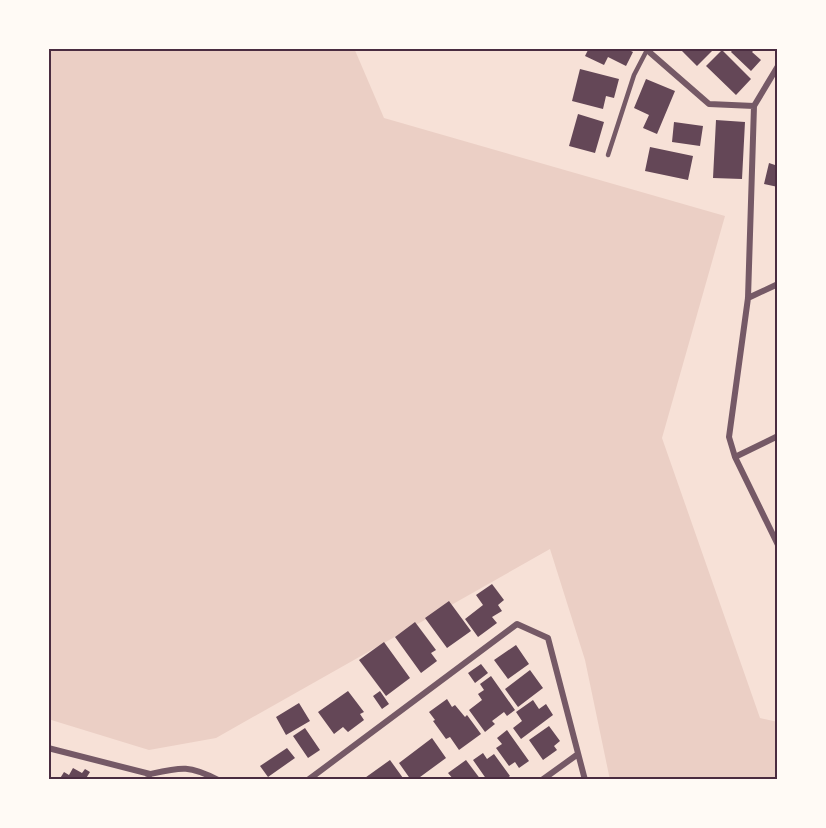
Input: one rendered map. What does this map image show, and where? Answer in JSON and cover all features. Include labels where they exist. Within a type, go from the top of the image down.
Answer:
[{"type":"street","points":[[648,49],[709,104],[754,106]]},
{"type":"street","points":[[778,66],[754,106],[748,298],[729,437],[735,457],[778,545]]},
{"type":"street","points":[[748,298],[778,284]]},
{"type":"street","points":[[735,457],[778,436]]},
{"type":"street","points":[[308,780],[517,624],[548,639],[585,780]]},
{"type":"street","points":[[48,748],[149,777],[177,768],[188,768],[199,770],[218,780]]},
{"type":"street","points":[[542,780],[578,754]]},
{"type":"lane","points":[[609,155],[634,75],[648,49]]},
{"type":"shaded area","points":[[48,48],[354,48],[384,118],[725,216],[662,438],[760,718],[778,722],[778,780],[610,780],[585,660],[550,549],[216,738],[149,750],[48,719]]},
{"type":"building","points":[[589,48],[625,48],[633,52],[626,66],[608,57],[604,65],[585,56]]},
{"type":"building","points":[[685,48],[715,48],[697,66],[682,51]]},
{"type":"building","points":[[734,48],[756,48],[752,52],[761,60],[751,71],[731,52]]},
{"type":"building","points":[[722,50],[751,79],[736,95],[706,66]]},
{"type":"building","points":[[580,69],[619,79],[614,98],[606,96],[603,109],[572,101]]},
{"type":"building","points":[[646,79],[675,91],[657,134],[643,128],[649,115],[634,108]]},
{"type":"building","points":[[578,114],[604,122],[595,153],[569,146]]},
{"type":"building","points":[[716,120],[745,122],[742,179],[713,178]]},
{"type":"building","points":[[674,122],[703,126],[700,146],[672,142]]},
{"type":"building","points":[[650,147],[693,156],[688,180],[645,171]]},
{"type":"building","points":[[769,163],[778,166],[778,187],[764,184]]},
{"type":"building","points":[[492,584],[504,600],[498,605],[502,611],[492,617],[497,623],[478,637],[465,619],[483,605],[476,595]]},
{"type":"building","points":[[449,601],[471,631],[447,648],[425,618]]},
{"type":"building","points":[[415,622],[436,650],[431,653],[437,661],[421,673],[395,637]]},
{"type":"building","points":[[384,642],[410,678],[386,696],[359,660]]},
{"type":"building","points":[[516,645],[529,664],[508,679],[494,660]]},
{"type":"building","points":[[481,664],[488,673],[475,683],[468,673]]},
{"type":"building","points":[[530,670],[543,688],[518,707],[505,689]]},
{"type":"building","points":[[491,676],[515,710],[507,716],[504,712],[492,721],[495,724],[485,732],[469,710],[482,700],[478,694],[484,690],[480,684]]},
{"type":"building","points":[[348,691],[364,712],[360,714],[364,720],[348,732],[343,727],[334,734],[318,712]]},
{"type":"building","points":[[380,691],[389,704],[382,709],[373,696]]},
{"type":"building","points":[[447,699],[452,707],[455,705],[465,717],[467,715],[481,734],[459,750],[450,737],[446,739],[429,712]]},
{"type":"building","points":[[533,700],[539,709],[546,704],[553,715],[521,739],[513,728],[522,721],[516,712]]},
{"type":"building","points":[[299,703],[310,721],[286,735],[276,717]]},
{"type":"building","points":[[549,726],[560,741],[554,746],[557,750],[543,760],[529,740]]},
{"type":"building","points":[[305,728],[320,750],[308,758],[293,736]]},
{"type":"building","points":[[507,730],[529,761],[519,768],[515,762],[509,766],[496,748],[502,744],[497,738]]},
{"type":"building","points":[[432,738],[446,758],[416,780],[411,780],[399,763]]},
{"type":"building","points":[[287,748],[295,758],[268,777],[260,766]]},
{"type":"building","points":[[483,753],[487,759],[494,754],[510,776],[505,780],[487,780],[473,760]]},
{"type":"building","points":[[390,760],[403,778],[401,780],[362,780]]},
{"type":"building","points":[[466,760],[481,780],[454,780],[448,773]]},
{"type":"building","points":[[73,768],[82,773],[85,769],[90,772],[85,780],[59,780],[64,772],[69,775]]}]
